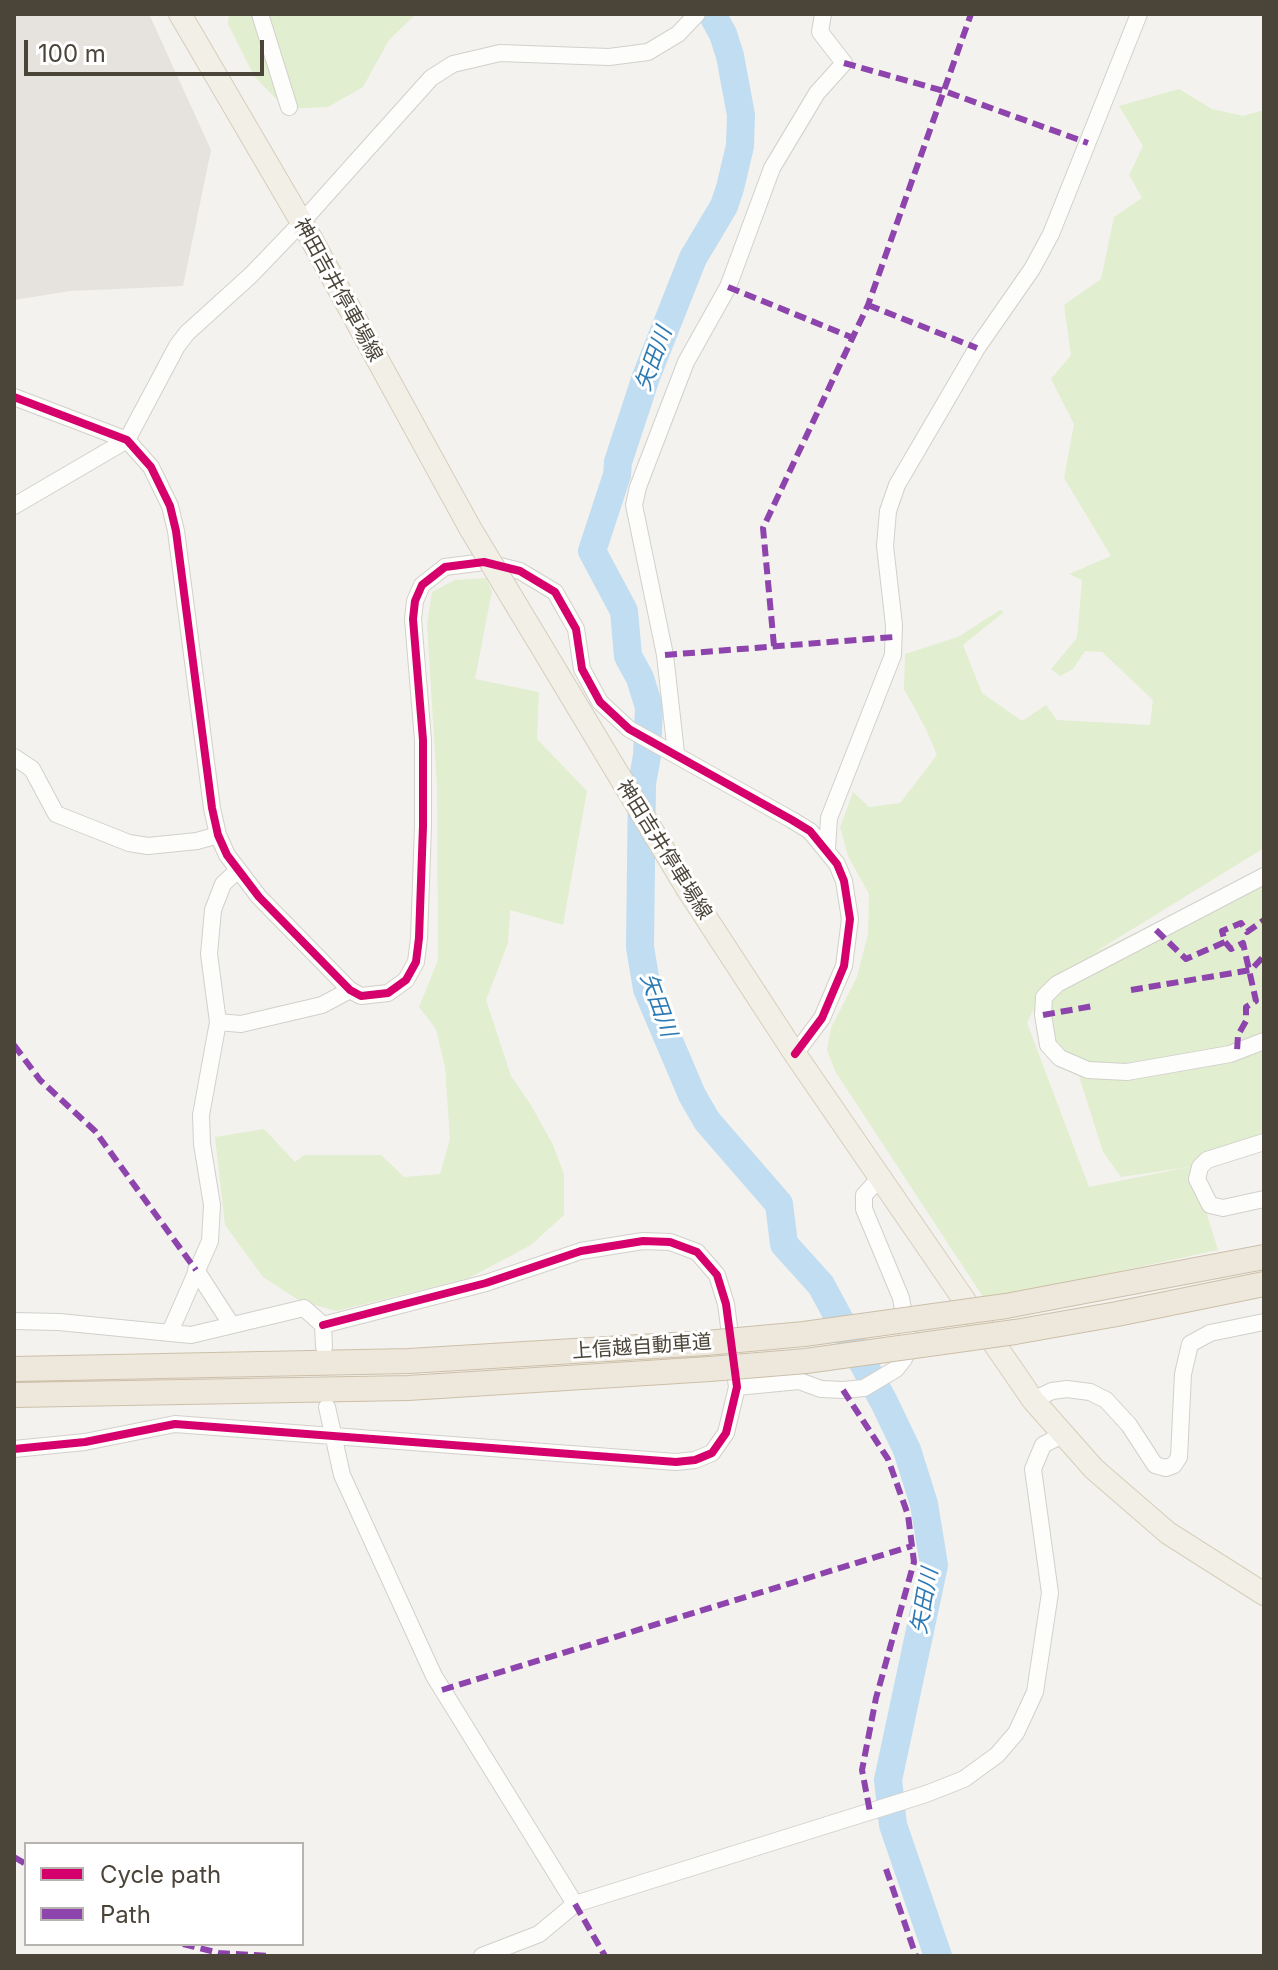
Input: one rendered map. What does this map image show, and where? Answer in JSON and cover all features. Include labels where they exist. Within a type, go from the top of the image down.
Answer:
[{"type":"highway","name":"上信越自動車道","points":[[14,1369],[394,1361],[706,1343],[817,1332],[1006,1306],[1264,1257]]},
{"type":"highway","name":"上信越自動車道","points":[[14,1395],[394,1389],[710,1369],[868,1353],[1015,1332],[1264,1284]]},
{"type":"main road","name":"神田吉井停車場線","points":[[180,14],[301,223],[470,528],[688,890],[880,1178],[1033,1400],[1062,1435],[1094,1469],[1168,1533],[1264,1594]]},
{"type":"street","points":[[260,14],[289,107]]},
{"type":"street","points":[[14,506],[127,440],[187,333],[251,275],[301,223],[431,78],[453,64],[500,53],[636,56],[663,44],[697,14]]},
{"type":"street","points":[[668,750],[665,655],[634,505],[686,362],[728,287],[772,168],[817,93],[844,63],[820,32],[823,14]]},
{"type":"street","points":[[827,849],[829,818],[893,655],[894,625],[885,546],[888,511],[897,485],[977,348],[1032,269],[1051,234],[1139,14]]},
{"type":"street","points":[[14,397],[127,440],[151,467],[170,506],[176,531],[218,835],[237,871],[350,990],[361,996],[388,993],[406,980],[416,962],[423,826],[423,740],[413,619],[415,601],[422,585],[445,567],[484,562],[520,571],[555,592],[576,629],[582,669],[600,702],[629,729],[810,831],[837,864],[844,881],[850,919],[844,966],[822,1018],[795,1054]]},
{"type":"street","points":[[14,757],[32,769],[56,814],[129,843],[148,846],[197,841],[218,835]]},
{"type":"street","points":[[170,1332],[210,1241],[212,1205],[202,1144],[201,1115],[218,1022],[209,954],[213,910],[223,884],[237,871]]},
{"type":"street","points":[[1264,876],[1057,984],[1044,997],[1043,1015],[1048,1045],[1060,1058],[1088,1070],[1127,1072],[1230,1054],[1264,1041]]},
{"type":"street","points":[[218,1022],[241,1024],[322,1005],[350,990]]},
{"type":"street","points":[[1264,1142],[1207,1160],[1200,1167],[1197,1179],[1210,1205],[1223,1208],[1264,1199]]},
{"type":"street","points":[[737,1387],[799,1381],[821,1389],[864,1388],[896,1369],[904,1359],[909,1344],[901,1298],[864,1209],[864,1195],[880,1178]]},
{"type":"street","points":[[14,1449],[85,1442],[175,1424],[676,1462],[695,1460],[712,1453],[726,1433],[737,1387],[726,1304],[717,1275],[697,1252],[670,1242],[643,1241],[581,1251],[486,1283],[323,1325]]},
{"type":"street","points":[[196,1270],[231,1324]]},
{"type":"street","points":[[14,1321],[59,1322],[191,1335],[304,1308],[323,1325],[324,1347]]},
{"type":"street","points":[[1033,1400],[1052,1391],[1067,1389],[1098,1396],[1120,1412],[1155,1465],[1166,1468],[1174,1465],[1179,1457],[1183,1374],[1190,1344],[1210,1333],[1264,1322]]},
{"type":"street","points":[[327,1407],[342,1475],[434,1676],[575,1904]]},
{"type":"street","points":[[482,1956],[539,1934],[575,1904],[926,1794],[964,1779],[997,1755],[1016,1733],[1035,1692],[1050,1593],[1033,1469],[1043,1445],[1062,1435]]},
{"type":"shaded area","points":[[14,14],[149,14],[211,150],[183,286],[70,291],[14,300]]},
{"type":"green space","points":[[229,14],[416,14],[389,40],[363,87],[328,107],[286,109],[254,76],[228,24]]},
{"type":"green space","points":[[1179,89],[1212,109],[1243,116],[1264,110],[1264,848],[1092,954],[1264,870],[1264,1139],[1192,1166],[1218,1250],[985,1300],[835,1071],[827,1050],[831,1028],[857,977],[868,934],[869,894],[848,856],[840,827],[853,792],[869,807],[900,803],[937,755],[904,689],[905,654],[958,637],[1000,610],[1004,612],[963,645],[982,693],[1022,721],[1046,705],[1057,720],[1150,725],[1153,700],[1102,652],[1085,651],[1073,669],[1060,676],[1051,669],[1077,638],[1082,580],[1069,574],[1111,556],[1064,478],[1074,424],[1051,379],[1071,355],[1064,305],[1101,279],[1114,217],[1142,198],[1129,175],[1143,146],[1119,106]],"holes":[[[1033,1010],[1042,1050],[1060,1068],[1079,1076],[1103,1152],[1121,1177],[1189,1167],[1089,1187],[1027,1023]]]},
{"type":"green space","points":[[486,578],[492,591],[475,679],[539,692],[537,739],[587,791],[563,925],[510,910],[508,943],[486,1000],[511,1076],[553,1145],[564,1174],[564,1215],[531,1245],[469,1278],[337,1311],[300,1301],[263,1277],[225,1225],[215,1137],[264,1129],[295,1162],[304,1155],[381,1155],[404,1177],[440,1174],[450,1139],[445,1067],[436,1029],[419,1007],[438,960],[437,786],[427,624],[432,592],[455,580]]},
{"type":"waterway","name":"矢田川","points":[[712,14],[730,56],[741,115],[740,146],[724,206],[693,258],[646,377],[592,551],[624,611],[628,656],[640,678],[649,707],[647,756],[642,783],[640,947],[647,989],[692,1095],[707,1121],[779,1204],[784,1244],[821,1285],[907,1450],[924,1504],[934,1565],[888,1780],[893,1825],[938,1956]]},
{"type":"marked path","points":[[774,646],[763,528],[868,305],[971,14]]},
{"type":"marked path","points":[[844,63],[944,91],[1088,143]]},
{"type":"marked path","points":[[728,287],[851,337]]},
{"type":"marked path","points":[[868,305],[977,348]]},
{"type":"marked path","points":[[665,655],[894,637]]},
{"type":"marked path","points":[[1156,930],[1186,959],[1225,942],[1222,931],[1241,923],[1247,932],[1264,920]]},
{"type":"marked path","points":[[1225,942],[1231,949],[1243,943],[1256,1001],[1246,1007],[1246,1021],[1238,1035],[1237,1051]]},
{"type":"marked path","points":[[1131,990],[1251,970],[1264,956]]},
{"type":"marked path","points":[[1043,1015],[1093,1006]]},
{"type":"marked path","points":[[14,1045],[40,1080],[95,1131],[196,1270]]},
{"type":"marked path","points":[[843,1390],[888,1459],[908,1515],[914,1562],[876,1698],[862,1770],[870,1812]]},
{"type":"marked path","points":[[442,1690],[912,1546]]},
{"type":"marked path","points":[[14,1857],[24,1863]]},
{"type":"marked path","points":[[886,1869],[916,1956]]},
{"type":"marked path","points":[[575,1904],[605,1956]]},
{"type":"marked path","points":[[191,1946],[219,1953],[271,1956]]},
{"type":"cycle path","points":[[14,397],[127,440],[151,467],[170,506],[176,531],[218,835],[227,855],[259,897],[350,990],[361,996],[388,993],[406,980],[416,962],[423,826],[423,740],[413,619],[415,601],[422,585],[445,567],[484,562],[520,571],[555,592],[576,629],[582,669],[600,702],[629,729],[810,831],[837,864],[844,881],[850,919],[844,966],[822,1018],[795,1054]]},
{"type":"cycle path","points":[[14,1449],[85,1442],[175,1424],[676,1462],[695,1460],[712,1453],[726,1433],[737,1387],[726,1304],[717,1275],[697,1252],[670,1242],[643,1241],[581,1251],[486,1283],[323,1325]]}]
